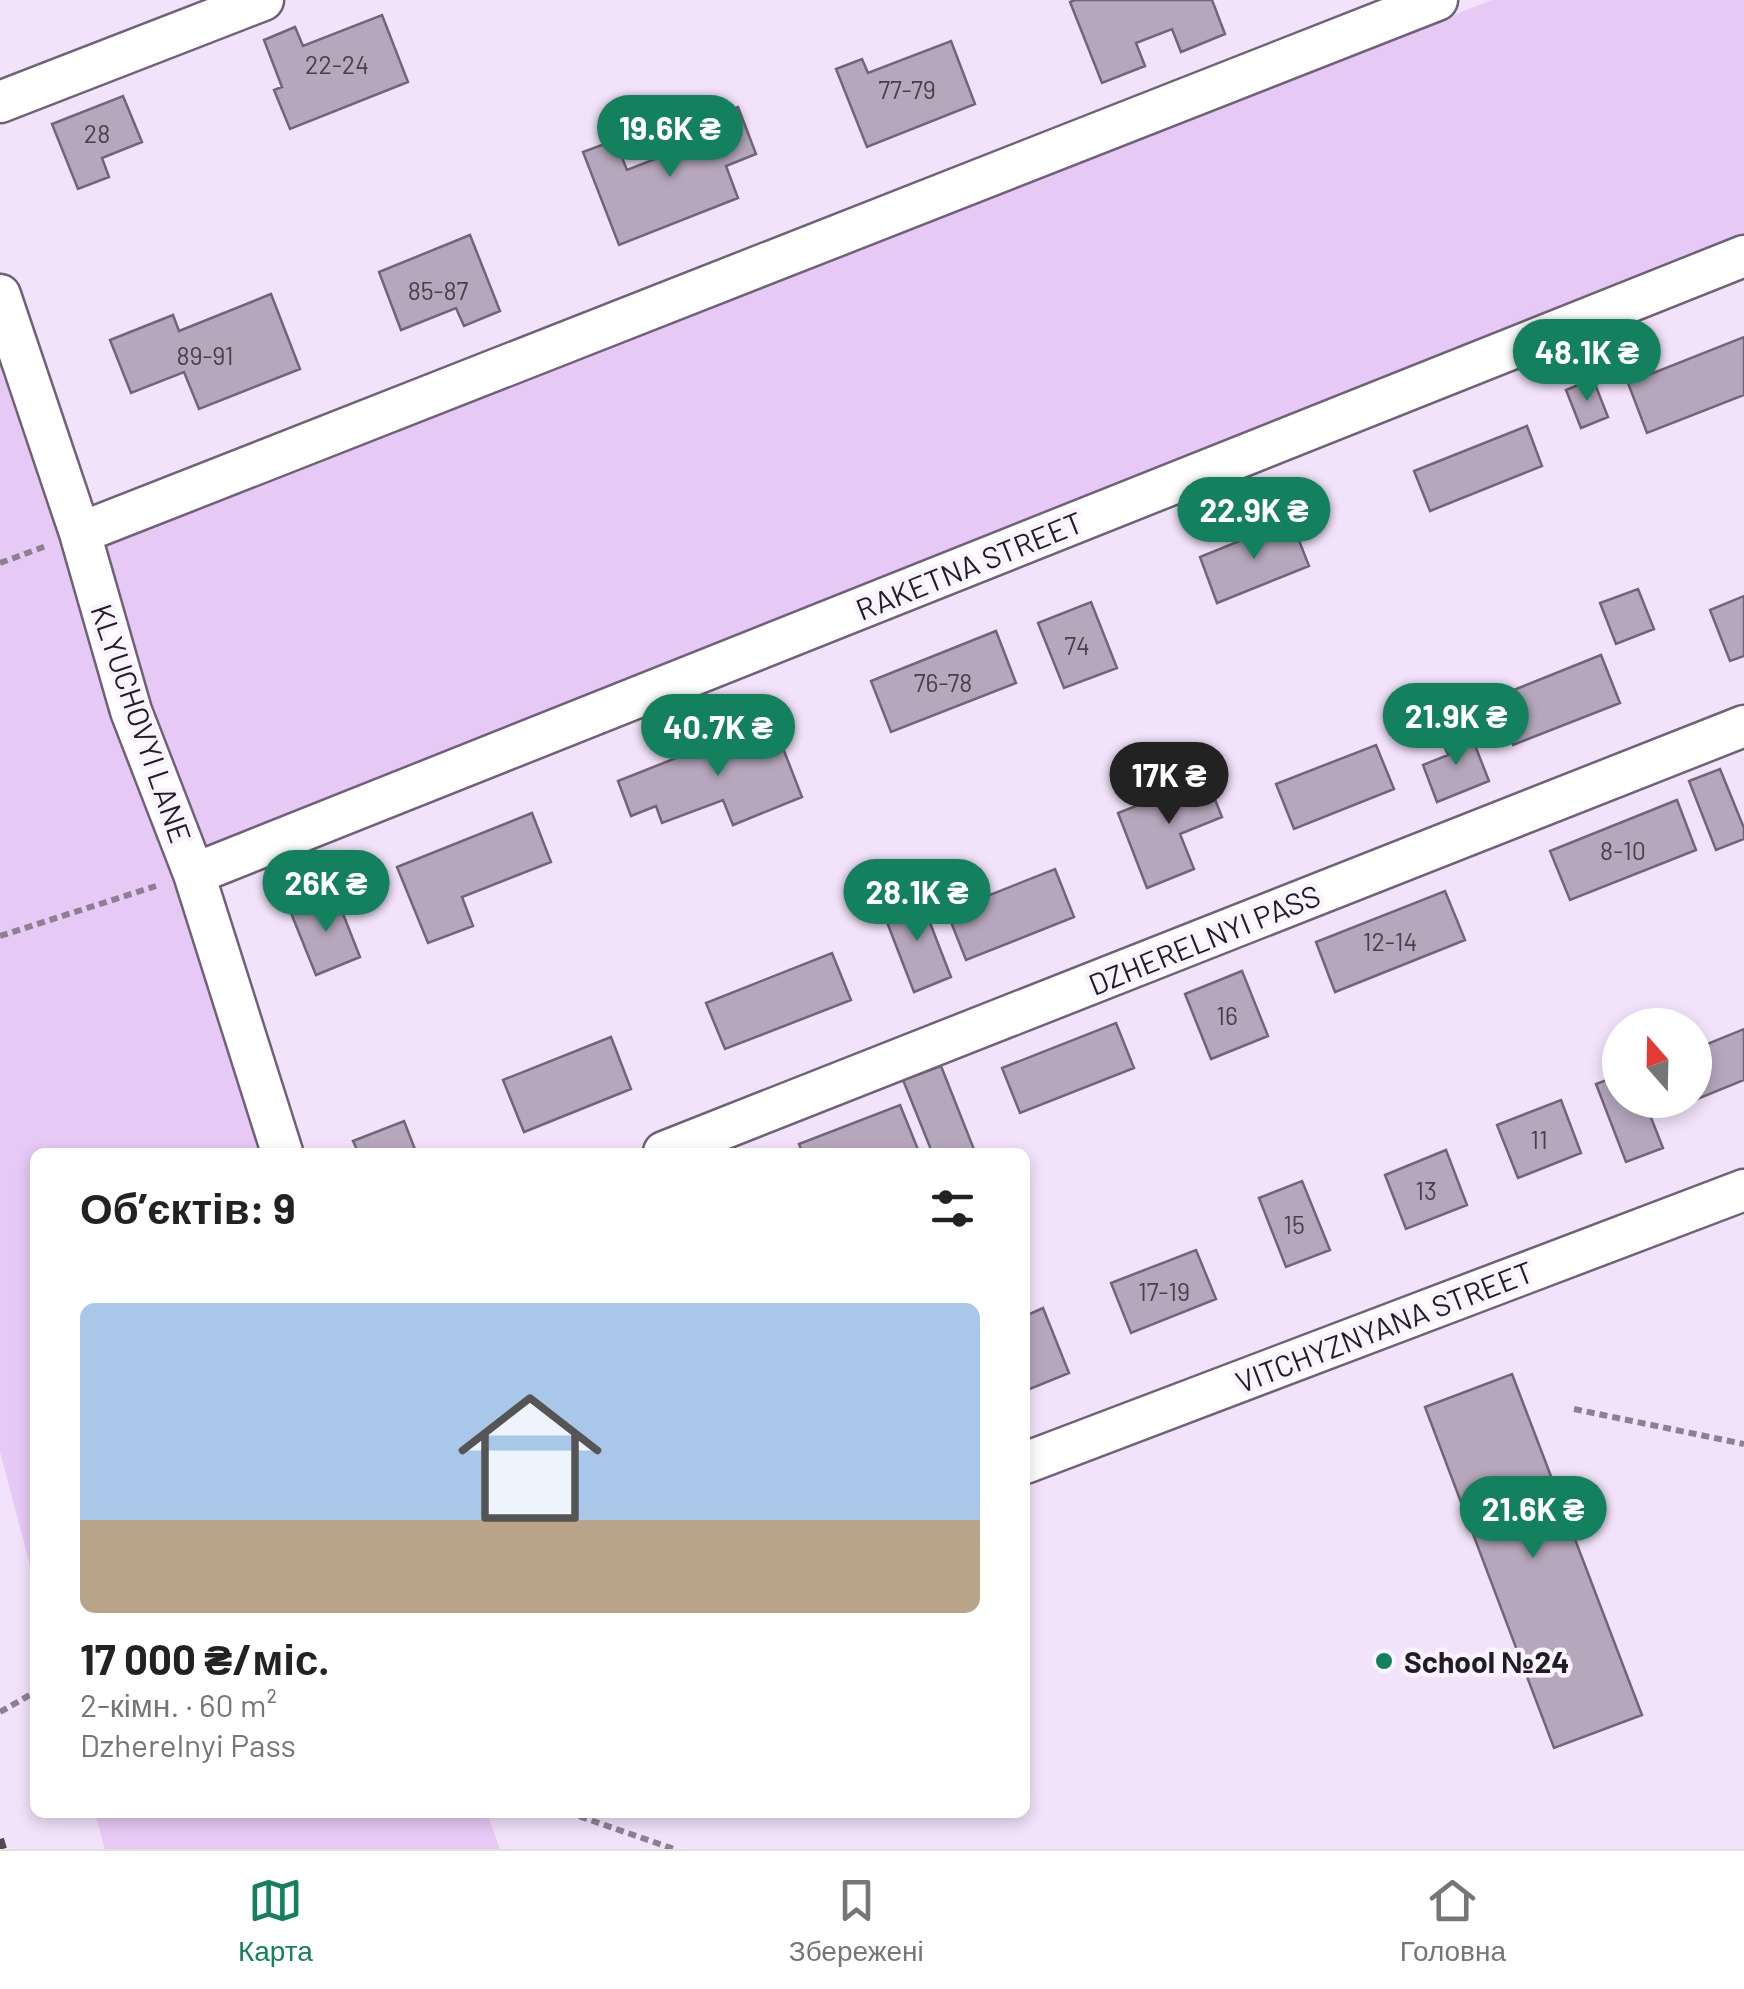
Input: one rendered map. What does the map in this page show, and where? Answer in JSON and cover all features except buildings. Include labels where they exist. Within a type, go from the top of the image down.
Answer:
[{"type":"street","points":[[0,102],[263,0]]},
{"type":"street","points":[[80,533],[1437,0]]},
{"type":"street","name":"RAKETNA STREET","points":[[194,874],[1744,256]]},
{"type":"street","name":"KLYUCHOVYI LANE","points":[[0,295],[80,533],[131,711],[194,874],[281,1148]]},
{"type":"street","name":"DZHERELNYI PASS","points":[[674,1148],[1744,726]]},
{"type":"street","name":"VITCHYZNYANA STREET","points":[[1030,1460],[1744,1190]]},
{"type":"path","points":[[0,936],[194,874]]},
{"type":"path","points":[[1574,1409],[1744,1444]]},
{"type":"path","points":[[0,1712],[30,1695]]},
{"type":"path","points":[[584,1818],[674,1849]]},
{"type":"shaded area","points":[[1492,0],[1744,0],[1744,237],[174,867],[265,1148],[30,1148],[30,1565],[0,1452],[0,342],[71,556]]},
{"type":"shaded area","points":[[96,1818],[489,1818],[500,1849],[105,1849]]},
{"type":"railway","points":[[0,1839],[3,1849]]},
{"type":"place","name":"School №24","points":[[1384,1661]]}]
